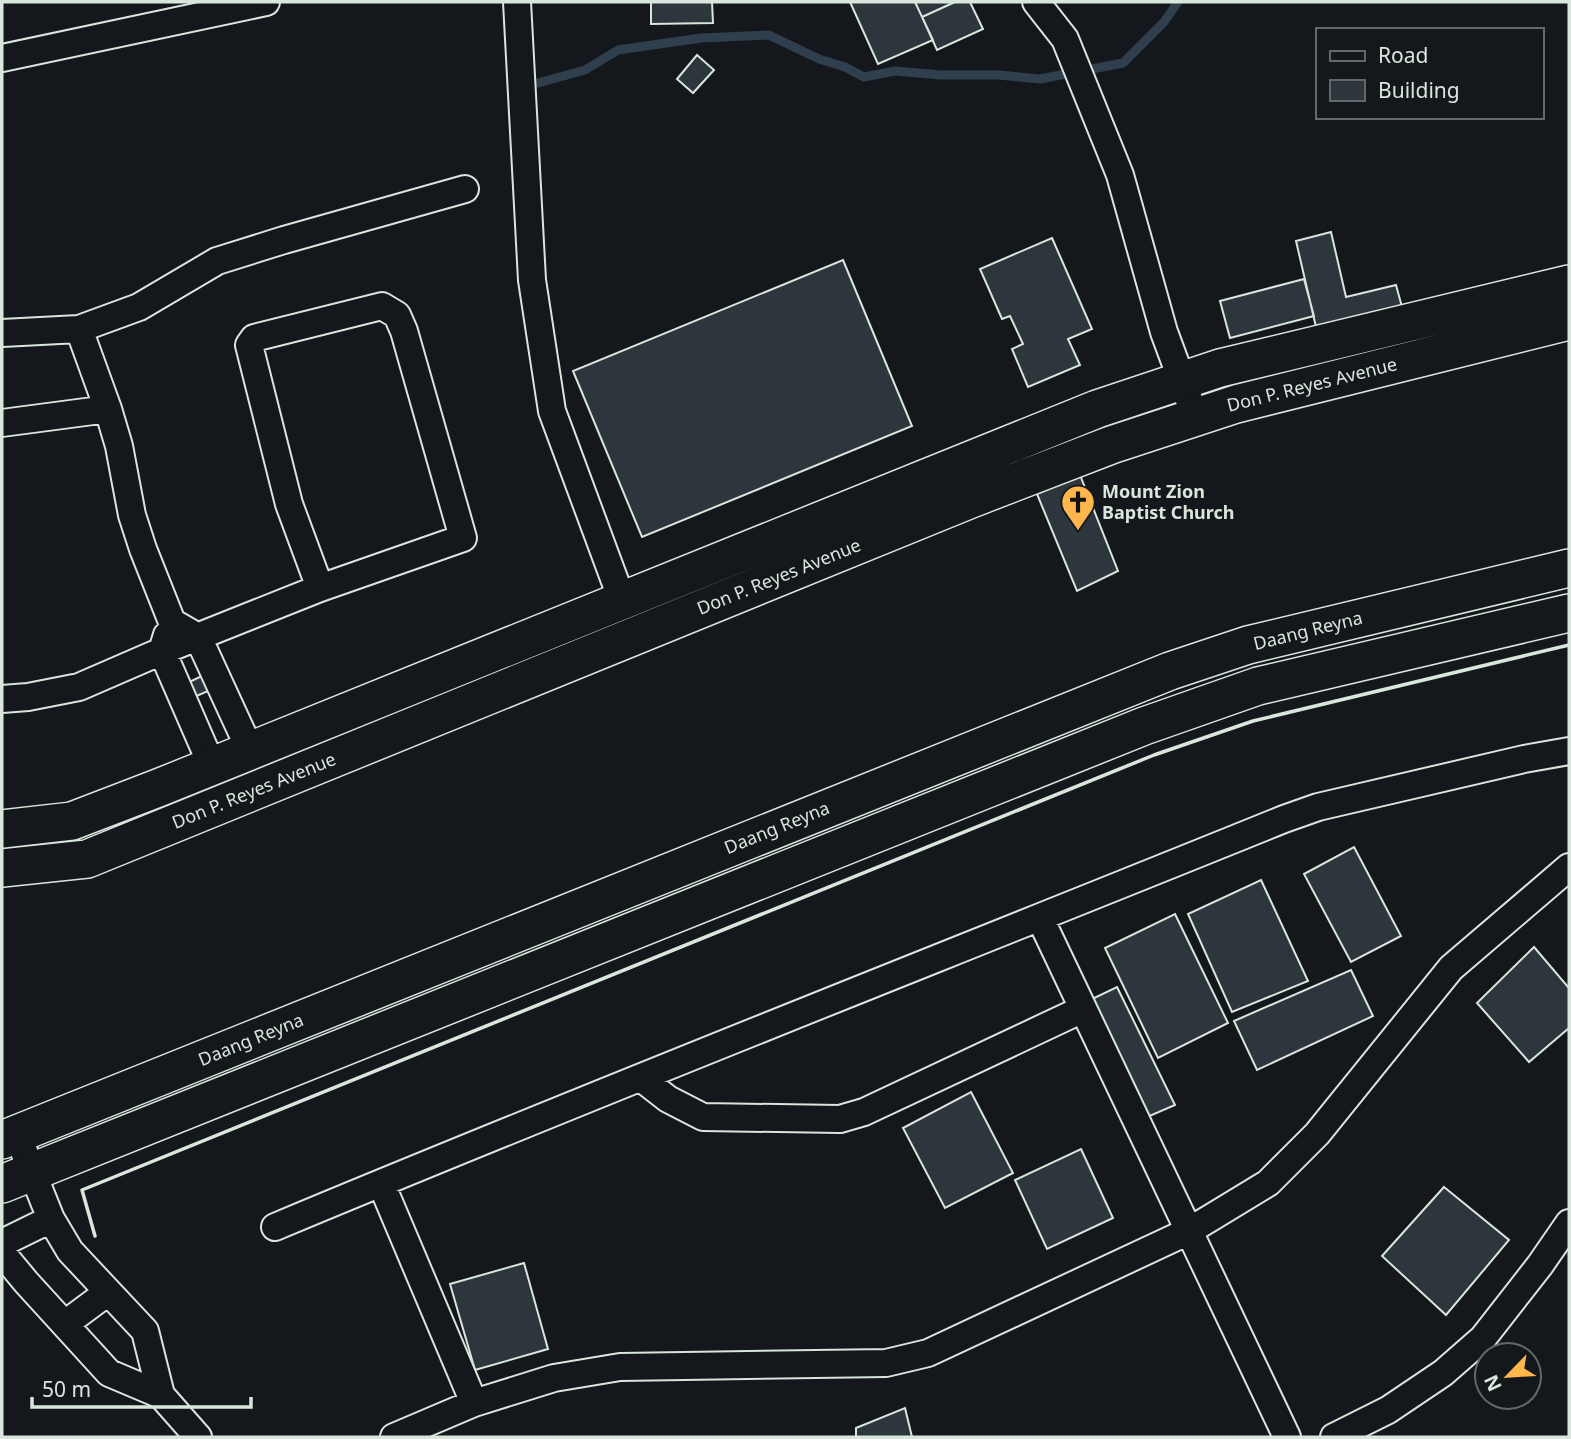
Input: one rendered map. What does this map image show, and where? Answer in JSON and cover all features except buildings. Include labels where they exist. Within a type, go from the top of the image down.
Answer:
[{"type":"street","points":[[2,58],[266,2]]},
{"type":"street","points":[[517,2],[532,279],[552,411],[622,600]]},
{"type":"street","points":[[1036,2],[1065,39],[1121,175],[1164,332],[1195,416]]},
{"type":"street","points":[[2,333],[79,328],[139,307],[217,261],[465,189]]},
{"type":"street","points":[[2,829],[72,821],[1072,418],[1181,380],[1220,368],[1569,284]]},
{"type":"street","points":[[2,699],[79,687],[320,588],[463,538],[404,331],[397,315],[382,306],[254,338],[248,345],[289,504],[320,588]]},
{"type":"street","name":"Don P. Reyes Avenue","points":[[2,868],[87,859],[971,499],[1111,445],[1236,404],[1569,321]]},
{"type":"street","points":[[79,328],[119,446],[132,515],[172,622],[198,637],[250,750]]},
{"type":"street","points":[[2,423],[108,409]]},
{"type":"street","name":"Daang Reyna","points":[[9,1137],[1170,671],[1248,645],[1569,568]]},
{"type":"street","points":[[17,1177],[1144,726],[1258,686],[1569,613]]},
{"type":"street","points":[[172,622],[162,651],[212,766]]},
{"type":"street","points":[[315,724],[329,761]]},
{"type":"street","points":[[275,1227],[1271,824],[1318,807],[1569,751]]},
{"type":"street","points":[[394,1437],[474,1403],[554,1378],[620,1367],[886,1363],[928,1353],[1189,1231],[1268,1183],[1317,1134],[1451,968],[1569,867]]},
{"type":"street","points":[[1040,918],[1287,1437]]},
{"type":"street","points":[[641,1079],[668,1099],[703,1117],[840,1119],[863,1112],[1083,1009]]},
{"type":"street","points":[[9,1137],[17,1177],[51,1219],[69,1251],[145,1331],[161,1395]]},
{"type":"street","points":[[381,1183],[474,1403]]},
{"type":"street","points":[[2,1243],[51,1219]]},
{"type":"street","points":[[1334,1437],[1399,1403],[1443,1373],[1483,1338],[1569,1223]]},
{"type":"street","points":[[2,1253],[109,1373],[161,1395],[198,1437]]},
{"type":"street","points":[[65,1324],[108,1292]]},
{"type":"waterway","points":[[538,83],[585,70],[618,50],[701,38],[769,35],[864,77],[895,71],[1040,79],[1123,63],[1164,22],[1178,2]]},
{"type":"wall","points":[[95,1236],[82,1190],[1154,755],[1253,721],[1569,645]]},
{"type":"place","name":"Mount Zion Baptist Church","points":[[1078,532]]}]
